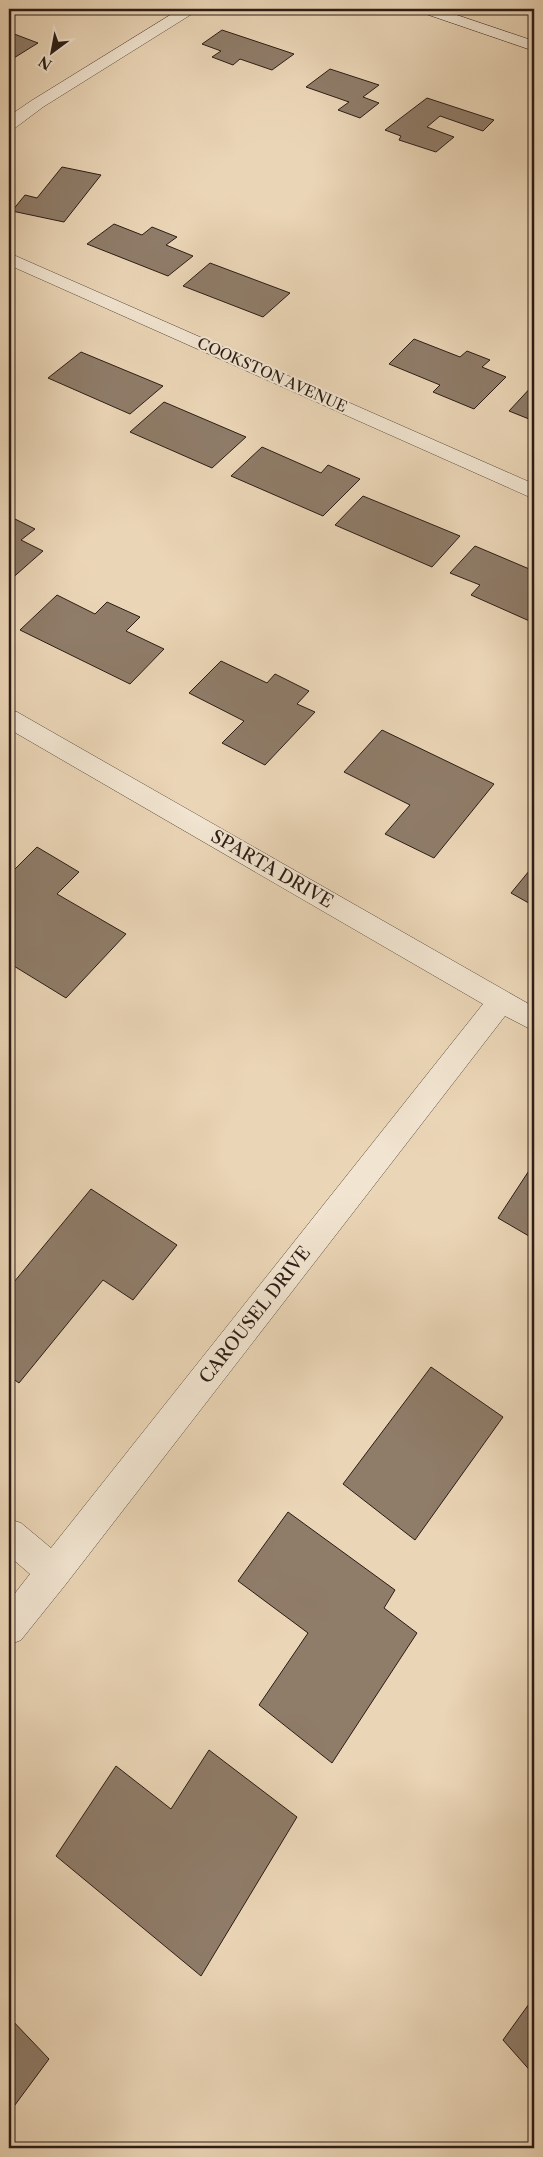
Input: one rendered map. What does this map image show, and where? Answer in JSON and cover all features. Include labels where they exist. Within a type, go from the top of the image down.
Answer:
[{"type":"street","points":[[9,124],[37,104],[190,9]]},
{"type":"street","points":[[425,9],[534,46]]},
{"type":"street","name":"COOKSTON AVENUE","points":[[9,258],[534,492]]},
{"type":"street","name":"SPARTA DRIVE","points":[[9,718],[534,1020]]},
{"type":"street","name":"CAROUSEL DRIVE","points":[[9,1628],[502,1001]]},
{"type":"street","points":[[9,1535],[54,1572]]},
{"type":"building","points":[[222,30],[294,54],[272,70],[240,59],[233,65],[212,57],[221,51],[202,44]]},
{"type":"building","points":[[9,32],[38,43],[9,61]]},
{"type":"building","points":[[330,69],[379,85],[363,97],[379,103],[360,118],[338,110],[349,102],[306,87]]},
{"type":"building","points":[[427,98],[494,120],[483,131],[440,116],[427,127],[454,137],[436,152],[399,140],[401,136],[385,130]]},
{"type":"building","points":[[62,167],[101,175],[64,222],[12,211],[25,195],[37,198]]},
{"type":"building","points":[[114,224],[142,235],[152,227],[177,237],[166,245],[193,256],[168,276],[87,244]]},
{"type":"building","points":[[210,263],[290,293],[263,317],[183,286]]},
{"type":"building","points":[[414,339],[460,357],[467,351],[490,360],[482,367],[506,377],[474,409],[433,392],[440,385],[389,364]]},
{"type":"building","points":[[81,352],[163,386],[130,414],[48,378]]},
{"type":"building","points":[[534,384],[534,421],[509,411]]},
{"type":"building","points":[[164,402],[246,437],[212,468],[130,432]]},
{"type":"building","points":[[262,447],[321,473],[328,465],[360,479],[323,516],[231,476]]},
{"type":"building","points":[[363,496],[460,536],[432,567],[335,525]]},
{"type":"building","points":[[9,516],[35,529],[21,540],[43,551],[9,581]]},
{"type":"building","points":[[475,546],[534,571],[534,623],[471,595],[480,585],[450,573]]},
{"type":"building","points":[[57,595],[95,614],[107,602],[140,617],[126,631],[164,649],[130,684],[20,630]]},
{"type":"building","points":[[221,661],[267,683],[275,674],[309,691],[297,704],[315,712],[265,765],[222,743],[244,721],[189,693]]},
{"type":"building","points":[[382,730],[494,784],[434,858],[385,834],[410,805],[344,772]]},
{"type":"building","points":[[37,847],[79,872],[57,894],[126,934],[66,998],[9,963],[9,875]]},
{"type":"building","points":[[534,865],[534,906],[511,893]]},
{"type":"building","points":[[534,1163],[534,1239],[498,1218]]},
{"type":"building","points":[[91,1189],[177,1245],[133,1300],[103,1280],[19,1383],[9,1376],[9,1288]]},
{"type":"building","points":[[431,1367],[503,1417],[415,1540],[343,1484]]},
{"type":"building","points":[[288,1512],[395,1590],[384,1608],[417,1633],[332,1763],[259,1705],[308,1633],[238,1581]]},
{"type":"building","points":[[209,1750],[297,1817],[201,1976],[56,1856],[116,1766],[171,1809]]},
{"type":"building","points":[[534,1997],[534,2075],[503,2040]]},
{"type":"building","points":[[9,2017],[49,2059],[9,2113]]}]
